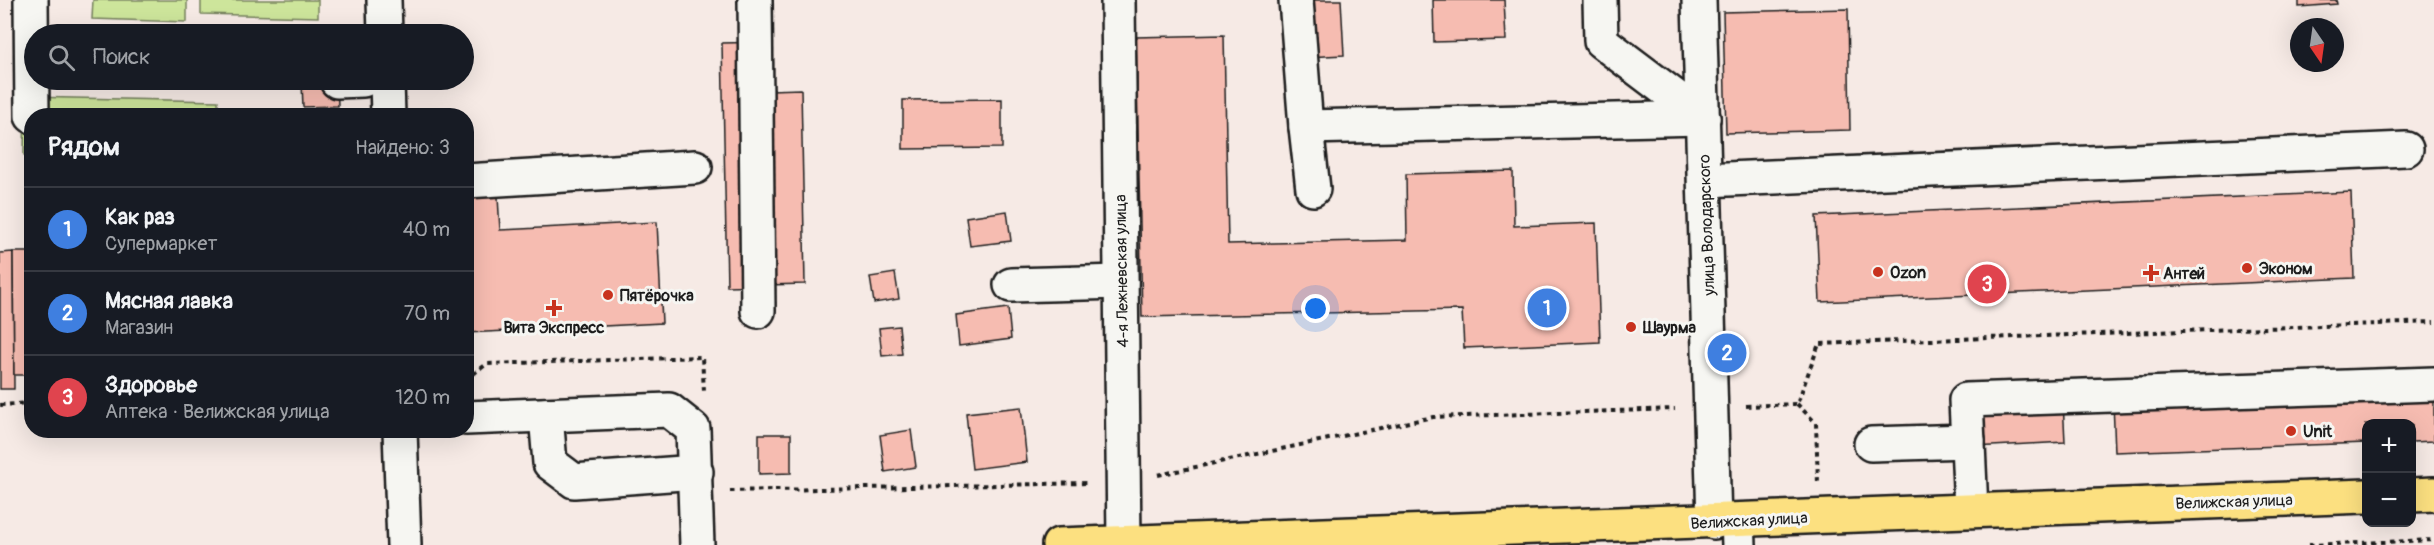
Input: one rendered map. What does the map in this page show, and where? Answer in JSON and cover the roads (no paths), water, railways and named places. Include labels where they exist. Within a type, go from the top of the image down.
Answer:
[{"type":"main road","points":[[2416,495],[2434,494]]},
{"type":"main road","name":"Велижская улица","points":[[1059,545],[1730,529],[1819,516],[2362,496]]},
{"type":"street","points":[[32,0],[32,24]]},
{"type":"street","points":[[384,0],[385,24]]},
{"type":"street","points":[[755,0],[758,311]]},
{"type":"street","name":"4-я Лежневская улица","points":[[1118,0],[1124,543]]},
{"type":"street","points":[[1296,0],[1313,189]]},
{"type":"street","points":[[1599,0],[1601,41],[1703,118]]},
{"type":"street","name":"улица Володарского","points":[[1699,0],[1711,408],[1730,529]]},
{"type":"street","points":[[32,90],[32,108]]},
{"type":"street","points":[[387,90],[388,108]]},
{"type":"street","points":[[1306,127],[1703,118]]},
{"type":"street","points":[[1705,180],[2406,148]]},
{"type":"street","points":[[474,181],[694,167]]},
{"type":"street","points":[[1011,285],[1121,282]]},
{"type":"street","points":[[1971,510],[1966,400],[2434,384]]},
{"type":"street","points":[[474,418],[669,410],[693,429],[708,482],[698,545]]},
{"type":"street","points":[[546,415],[550,463],[574,481],[708,482]]},
{"type":"street","points":[[400,438],[404,545]]},
{"type":"street","points":[[1871,444],[1968,441]]},
{"type":"place","name":"Эконом","points":[[2247,268]]},
{"type":"place","name":"Ozon","points":[[1878,272]]},
{"type":"place","name":"Антей","points":[[2151,273]]},
{"type":"place","name":"Здоровье","points":[[1987,284]]},
{"type":"place","name":"Пятёрочка","points":[[608,295]]},
{"type":"place","name":"Вита Экспресс","points":[[554,308]]},
{"type":"place","name":"Как раз","points":[[1547,308]]},
{"type":"place","name":"Шаурма","points":[[1631,327]]},
{"type":"place","name":"Мясная лавка","points":[[1727,353]]},
{"type":"place","name":"Unit","points":[[2291,431]]}]
